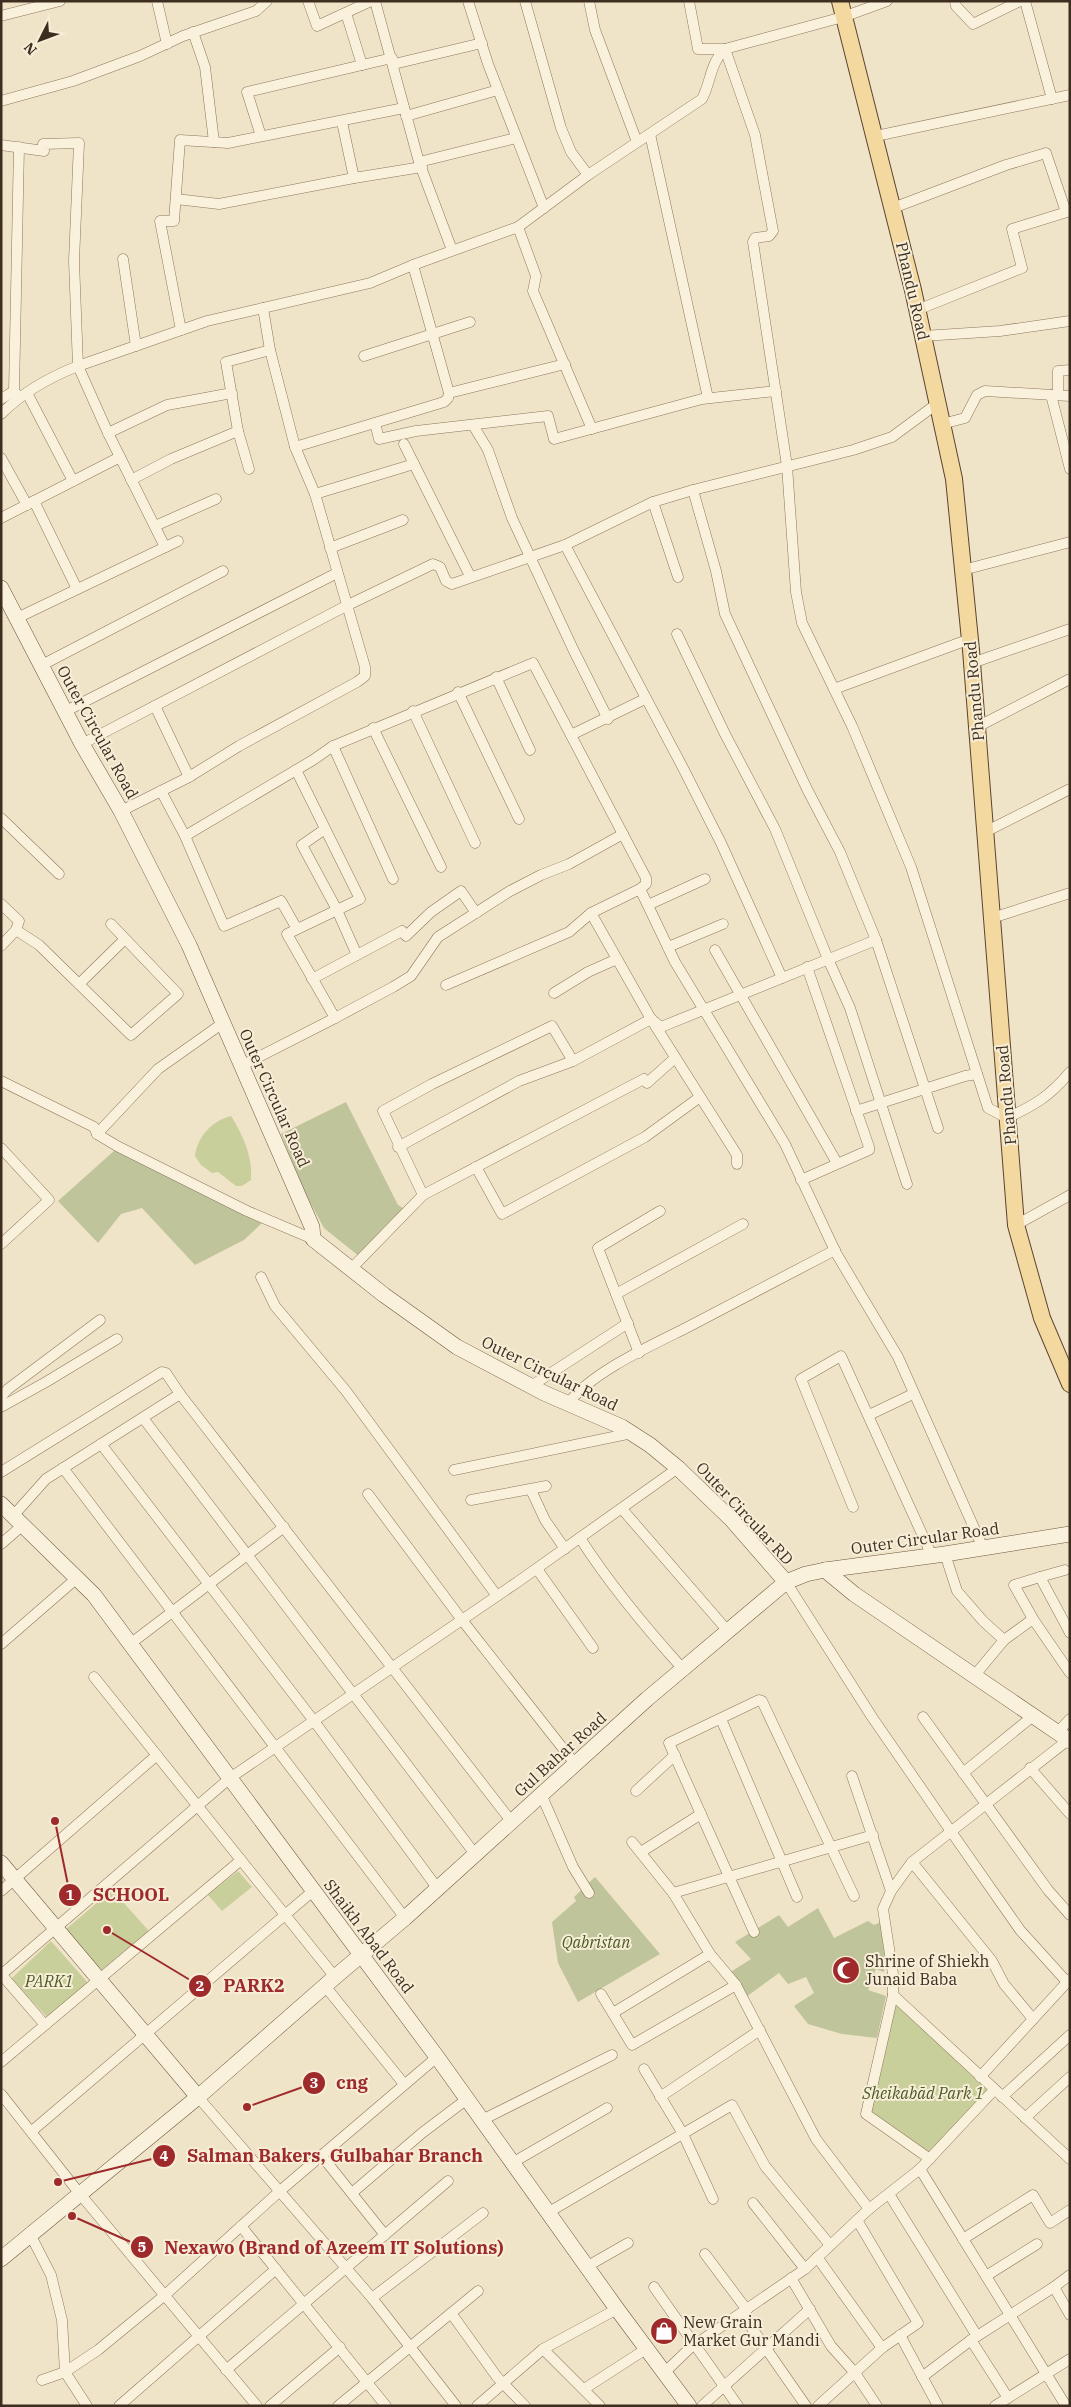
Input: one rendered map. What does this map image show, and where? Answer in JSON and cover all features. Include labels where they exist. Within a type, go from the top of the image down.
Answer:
[{"type":"main road","name":"Phandu Road","points":[[842,9],[876,136],[954,479],[972,663],[1016,1225],[1042,1318],[1068,1373]]},
{"type":"main road","name":"Outer Circular Road","points":[[1,588],[64,712],[121,811],[189,946],[312,1227],[313,1239],[457,1347],[531,1386],[632,1433],[678,1468]]},
{"type":"main road","name":"Outer Circular RD","points":[[678,1468],[731,1519],[786,1582]]},
{"type":"main road","name":"Shaikh Abad Road","points":[[1,1504],[94,1595],[437,2057],[549,2212],[586,2267],[689,2406]]},
{"type":"main road","name":"Outer Circular Road","points":[[786,1582],[806,1574],[825,1570],[938,1555],[1070,1534]]},
{"type":"main road","points":[[825,1570],[854,1594],[1065,1738]]},
{"type":"main road","name":"Gul Bahar Road","points":[[1,2259],[198,2097],[438,1889],[647,1699],[726,1630],[786,1582]]},
{"type":"main road","points":[[1,1863],[198,2097]]},
{"type":"street","points":[[1,16],[60,1]]},
{"type":"street","points":[[157,1],[167,44]]},
{"type":"street","points":[[1,102],[73,81],[140,56],[193,32],[256,11],[267,1]]},
{"type":"street","points":[[308,1],[317,26],[373,1],[393,61],[420,165],[452,250]]},
{"type":"street","points":[[468,1],[498,90],[544,208]]},
{"type":"street","points":[[525,1],[561,128],[571,152],[588,175]]},
{"type":"street","points":[[589,1],[601,46],[637,142]]},
{"type":"street","points":[[689,1],[698,49],[726,49],[842,9],[887,1]]},
{"type":"street","points":[[955,1],[956,6],[973,24],[1020,1]]},
{"type":"street","points":[[1025,1],[1052,99]]},
{"type":"street","points":[[346,13],[362,65]]},
{"type":"street","points":[[193,32],[205,67],[214,142]]},
{"type":"street","points":[[261,136],[247,92],[362,65],[482,44]]},
{"type":"street","points":[[1,399],[20,394],[78,366],[207,321],[370,283],[452,250],[518,227],[588,175],[702,99],[708,88],[714,62],[726,49]]},
{"type":"street","points":[[726,49],[755,135],[773,231],[769,236],[755,238],[753,242],[787,466],[796,592],[802,623],[887,806],[911,867],[988,1108],[1007,1118],[1036,1105],[1059,1085],[1070,1072]]},
{"type":"street","points":[[180,330],[160,221],[174,221],[180,140],[228,143],[405,112],[498,90]]},
{"type":"street","points":[[876,136],[1070,95]]},
{"type":"street","points":[[342,122],[354,178]]},
{"type":"street","points":[[650,134],[708,398]]},
{"type":"street","points":[[176,199],[219,204],[420,165],[516,138]]},
{"type":"street","points":[[1,145],[44,150],[44,144],[79,143],[74,261],[78,366],[108,433],[166,547]]},
{"type":"street","points":[[19,147],[20,394],[72,481]]},
{"type":"street","points":[[893,208],[1006,164],[1046,153],[1068,212],[1012,229],[1022,268],[917,310]]},
{"type":"street","points":[[518,227],[536,276],[533,291],[592,429]]},
{"type":"street","points":[[123,259],[136,346]]},
{"type":"street","points":[[295,447],[444,402],[448,398],[450,392],[413,265]]},
{"type":"street","points":[[121,811],[189,776],[365,676],[365,667],[315,494],[295,447],[270,350],[263,308]]},
{"type":"street","points":[[923,336],[1000,331],[1070,321]]},
{"type":"street","points":[[364,356],[470,322]]},
{"type":"street","points":[[249,469],[238,431],[226,362],[270,350]]},
{"type":"street","points":[[450,392],[565,364]]},
{"type":"street","points":[[1070,370],[1058,371],[1054,395],[1070,469]]},
{"type":"street","points":[[375,423],[379,439],[416,431],[548,416],[554,439],[708,398],[776,391]]},
{"type":"street","points":[[942,424],[965,418],[977,395],[984,391],[1070,396]]},
{"type":"street","points":[[108,433],[167,405],[232,393]]},
{"type":"street","points":[[1,414],[20,394]]},
{"type":"street","points":[[82,744],[346,606],[433,564],[440,567],[446,581],[450,584],[565,545],[653,502],[693,490],[853,450],[892,437],[938,403]]},
{"type":"street","points":[[473,425],[488,450],[512,518],[608,719]]},
{"type":"street","points":[[131,480],[171,459],[238,431]]},
{"type":"street","points":[[404,444],[470,576]]},
{"type":"street","points":[[1,518],[120,457]]},
{"type":"street","points":[[1,458],[30,503],[78,589]]},
{"type":"street","points":[[315,494],[414,464]]},
{"type":"street","points":[[693,490],[716,571],[725,614],[807,790],[840,852],[876,940],[938,1128]]},
{"type":"street","points":[[155,526],[216,499]]},
{"type":"street","points":[[653,502],[678,577]]},
{"type":"street","points":[[330,548],[403,520]]},
{"type":"street","points":[[16,618],[178,541]]},
{"type":"street","points":[[963,570],[1070,542]]},
{"type":"street","points":[[565,545],[682,766],[721,844],[782,978]]},
{"type":"street","points":[[40,666],[223,571]]},
{"type":"street","points":[[64,712],[337,573]]},
{"type":"street","points":[[972,663],[1070,629]]},
{"type":"street","points":[[677,634],[724,734],[774,829],[850,1008],[907,1184]]},
{"type":"street","points":[[834,689],[970,639]]},
{"type":"street","points":[[185,836],[333,746],[496,676],[533,663],[646,878],[646,884],[640,889],[592,913],[569,932],[446,984]]},
{"type":"street","points":[[496,676],[530,750]]},
{"type":"street","points":[[977,727],[1070,679]]},
{"type":"street","points":[[458,692],[519,819]]},
{"type":"street","points":[[571,735],[608,719],[645,699]]},
{"type":"street","points":[[155,706],[189,776]]},
{"type":"street","points":[[413,711],[475,844]]},
{"type":"street","points":[[373,728],[442,868]]},
{"type":"street","points":[[333,746],[393,879]]},
{"type":"street","points":[[296,770],[360,899],[287,934],[335,1018]]},
{"type":"street","points":[[985,832],[1070,790]]},
{"type":"street","points":[[161,791],[185,836],[224,926],[281,901],[296,930]]},
{"type":"street","points":[[1,818],[59,874]]},
{"type":"street","points":[[325,829],[302,845],[337,910],[357,955]]},
{"type":"street","points":[[241,1066],[393,988],[411,976],[438,937],[526,883],[569,864],[623,834]]},
{"type":"street","points":[[648,905],[705,880]]},
{"type":"street","points":[[640,889],[668,947],[703,1010],[784,1144],[835,1250],[898,1357],[982,1548]]},
{"type":"street","points":[[312,979],[402,931],[406,936],[431,912],[461,891],[476,913]]},
{"type":"street","points":[[992,918],[1070,893]]},
{"type":"street","points":[[1,904],[19,921],[16,930],[1,946]]},
{"type":"street","points":[[592,913],[651,1019],[737,1155],[737,1164]]},
{"type":"street","points":[[16,930],[39,945],[131,1035],[178,994],[111,924]]},
{"type":"street","points":[[668,947],[723,924]]},
{"type":"street","points":[[79,984],[125,939]]},
{"type":"street","points":[[651,1019],[661,1027],[876,940]]},
{"type":"street","points":[[715,950],[837,1164]]},
{"type":"street","points":[[554,993],[588,972],[617,959]]},
{"type":"street","points":[[801,1180],[868,1150],[870,1147],[807,967]]},
{"type":"street","points":[[398,1147],[518,1081],[573,1061],[651,1019]]},
{"type":"street","points":[[97,1134],[158,1069],[223,1023]]},
{"type":"street","points":[[424,1195],[398,1147],[383,1111],[432,1084],[552,1026],[573,1061]]},
{"type":"street","points":[[351,1269],[424,1195],[644,1079],[647,1084],[676,1058]]},
{"type":"street","points":[[856,1111],[965,1076],[977,1074]]},
{"type":"street","points":[[1,1081],[94,1127],[97,1134],[117,1146],[247,1211],[313,1239]]},
{"type":"street","points":[[476,1168],[502,1214],[645,1137],[700,1097]]},
{"type":"street","points":[[1,1148],[49,1200],[1,1244]]},
{"type":"street","points":[[1016,1225],[1070,1195]]},
{"type":"street","points":[[639,1353],[598,1248],[660,1211]]},
{"type":"street","points":[[616,1294],[743,1224]]},
{"type":"street","points":[[568,1404],[575,1395],[639,1353],[835,1250]]},
{"type":"street","points":[[261,1277],[275,1306],[346,1391],[497,1596]]},
{"type":"street","points":[[1,1397],[8,1389],[100,1320]]},
{"type":"street","points":[[531,1386],[628,1323]]},
{"type":"street","points":[[1,1407],[117,1339]]},
{"type":"street","points":[[853,1507],[801,1379],[841,1356],[957,1591],[983,1622],[1004,1640]]},
{"type":"street","points":[[1,1472],[162,1372],[166,1373],[180,1394],[511,1821]]},
{"type":"street","points":[[1,1544],[46,1479],[180,1394]]},
{"type":"street","points":[[869,1414],[913,1394]]},
{"type":"street","points":[[142,1418],[475,1854]]},
{"type":"street","points":[[454,1470],[632,1433]]},
{"type":"street","points":[[101,1444],[314,1721],[438,1889]]},
{"type":"street","points":[[63,1468],[277,1746],[405,1918]]},
{"type":"street","points":[[45,2026],[1,1975],[55,1927],[230,1778],[537,1569],[678,1468]]},
{"type":"street","points":[[471,1500],[546,1486]]},
{"type":"street","points":[[531,1490],[545,1520],[565,1549]]},
{"type":"street","points":[[368,1494],[462,1620],[576,1765]]},
{"type":"street","points":[[622,1509],[726,1630]]},
{"type":"street","points":[[130,1644],[284,1528]]},
{"type":"street","points":[[580,1538],[602,1572],[624,1600],[683,1669]]},
{"type":"street","points":[[537,1569],[593,1648]]},
{"type":"street","points":[[1065,1570],[1014,1585],[1033,1619],[1070,1673]]},
{"type":"street","points":[[1040,1577],[1070,1633]]},
{"type":"street","points":[[1,1644],[77,1578]]},
{"type":"street","points":[[786,1582],[872,1717],[1020,1930],[1069,1981],[980,2076]]},
{"type":"street","points":[[975,1675],[1004,1640],[1033,1619]]},
{"type":"street","points":[[94,1678],[286,1915],[330,1981],[404,2084]]},
{"type":"street","points":[[754,1932],[670,1742],[761,1700],[829,1847],[854,1896]]},
{"type":"street","points":[[962,1773],[1033,1716]]},
{"type":"street","points":[[923,1717],[1048,1890],[1070,1915]]},
{"type":"street","points":[[721,1719],[797,1897]]},
{"type":"street","points":[[930,2159],[866,2114],[893,1996],[893,1974],[883,1909],[890,1890],[912,1862],[950,1830],[986,1804],[1065,1738],[1070,1719]]},
{"type":"street","points":[[1,1891],[157,1755]]},
{"type":"street","points":[[636,1791],[675,1756]]},
{"type":"street","points":[[1030,1768],[1070,1814]]},
{"type":"street","points":[[852,1776],[890,1890]]},
{"type":"street","points":[[541,1794],[573,1867],[589,1893]]},
{"type":"street","points":[[641,1852],[701,1814]]},
{"type":"street","points":[[673,1893],[873,1835]]},
{"type":"street","points":[[632,1842],[673,1893],[710,1954],[736,1985],[816,2138],[868,2210]]},
{"type":"street","points":[[1,2062],[241,1860]]},
{"type":"street","points":[[912,1862],[992,1962],[1004,1984],[1033,2019]]},
{"type":"street","points":[[32,2130],[313,1891]]},
{"type":"street","points":[[613,2013],[710,1954]]},
{"type":"street","points":[[601,1994],[632,2045],[736,1985]]},
{"type":"street","points":[[893,1996],[1070,2159]]},
{"type":"street","points":[[660,2097],[760,2030]]},
{"type":"street","points":[[664,2373],[695,2345],[805,2269],[868,2210],[920,2169],[998,2094],[1070,2035]]},
{"type":"street","points":[[482,2120],[612,2055]]},
{"type":"street","points":[[42,2380],[65,2372],[98,2350],[165,2295],[280,2190],[437,2057]]},
{"type":"street","points":[[644,2069],[683,2134],[712,2199]]},
{"type":"street","points":[[1025,2118],[1070,2077]]},
{"type":"street","points":[[1,2094],[32,2130],[80,2194],[200,2337],[251,2404]]},
{"type":"street","points":[[198,2097],[372,2298],[456,2406]]},
{"type":"street","points":[[352,2193],[422,2133],[467,2098]]},
{"type":"street","points":[[549,2212],[732,2105],[765,2166],[830,2245]]},
{"type":"street","points":[[512,2163],[607,2108]]},
{"type":"street","points":[[321,2155],[385,2235]]},
{"type":"street","points":[[920,2169],[1066,2406]]},
{"type":"street","points":[[226,2370],[448,2181]]},
{"type":"street","points":[[889,2194],[1008,2398]]},
{"type":"street","points":[[963,2239],[1032,2195],[1050,2223],[1070,2210]]},
{"type":"street","points":[[753,2203],[805,2269]]},
{"type":"street","points":[[372,2298],[483,2213]]},
{"type":"street","points":[[818,2406],[882,2348],[918,2323],[857,2220]]},
{"type":"street","points":[[241,2226],[386,2406]]},
{"type":"street","points":[[30,2234],[52,2275],[62,2320],[65,2372],[87,2406]]},
{"type":"street","points":[[586,2267],[628,2242]]},
{"type":"street","points":[[986,2276],[1037,2244]]},
{"type":"street","points":[[705,2254],[806,2406]]},
{"type":"street","points":[[817,2257],[882,2348]]},
{"type":"street","points":[[119,2406],[276,2269]]},
{"type":"street","points":[[922,2377],[974,2338],[1070,2275]]},
{"type":"street","points":[[792,2278],[831,2346],[855,2373],[877,2406]]},
{"type":"street","points":[[1054,2286],[1070,2315]]},
{"type":"street","points":[[654,2287],[738,2406]]},
{"type":"street","points":[[338,2406],[366,2381],[478,2291]]},
{"type":"street","points":[[477,2406],[543,2349],[617,2309]]},
{"type":"street","points":[[702,2406],[810,2309]]},
{"type":"street","points":[[451,2313],[497,2377],[525,2406]]},
{"type":"street","points":[[900,2335],[938,2406]]},
{"type":"street","points":[[270,2406],[340,2347]]},
{"type":"street","points":[[543,2349],[600,2406]]},
{"type":"street","points":[[584,2390],[646,2349]]},
{"type":"street","points":[[994,2406],[1070,2359]]},
{"type":"green space","points":[[346,1102],[398,1205],[408,1211],[360,1257],[324,1228],[305,1193],[281,1134]]},
{"type":"green space","points":[[231,1116],[249,1155],[251,1180],[242,1186],[236,1186],[218,1172],[212,1173],[201,1165],[195,1156],[202,1136],[218,1121]]},
{"type":"green space","points":[[115,1150],[262,1223],[244,1240],[195,1265],[142,1208],[121,1214],[98,1243],[58,1201]]},
{"type":"green space","points":[[238,1871],[252,1887],[222,1911],[208,1895]]},
{"type":"green space","name":"Qabristan","points":[[595,1877],[660,1954],[578,2002],[558,1963],[552,1922],[576,1901],[574,1897]]},
{"type":"green space","points":[[112,1890],[149,1931],[100,1971],[65,1930]]},
{"type":"green space","points":[[818,1908],[834,1938],[868,1921],[874,1925],[885,1920],[890,1955],[884,1955],[884,1972],[876,1969],[868,1990],[886,1996],[877,2038],[842,2034],[808,2024],[794,2006],[814,1993],[806,1977],[788,1984],[779,1973],[746,1997],[729,1973],[751,1959],[735,1942],[779,1915],[788,1927]]},
{"type":"green space","name":"PARK1","points":[[51,1941],[88,1983],[48,2018],[11,1979]]},
{"type":"green space","name":"Sheikabād Park 1","points":[[893,1995],[994,2090],[930,2159],[866,2114]]},
{"type":"place","name":"SCHOOL","points":[[55,1821]]},
{"type":"place","name":"PARK2","points":[[107,1930]]},
{"type":"place","name":"Shrine of Shiekh Junaid Baba","points":[[846,1970]]},
{"type":"place","name":"cng","points":[[247,2107]]},
{"type":"place","name":"Salman Bakers, Gulbahar Branch","points":[[58,2182]]},
{"type":"place","name":"Nexawo (Brand of Azeem IT Solutions)","points":[[72,2216]]},
{"type":"place","name":"New Grain Market Gur Mandi","points":[[664,2331]]}]
